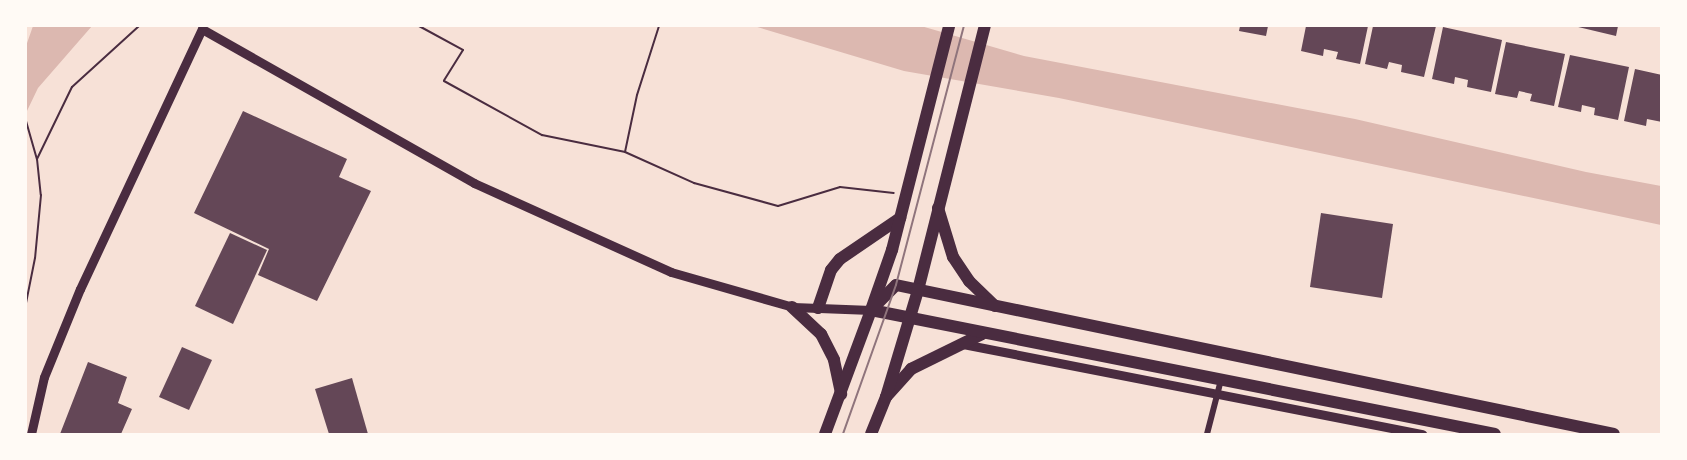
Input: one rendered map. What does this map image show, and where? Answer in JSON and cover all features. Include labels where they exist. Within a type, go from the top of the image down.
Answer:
[{"type":"main road","points":[[825,435],[871,310],[900,218],[949,26]]},
{"type":"main road","points":[[871,435],[912,317],[937,207],[985,26]]},
{"type":"main road","points":[[937,207],[953,257],[969,281],[995,306]]},
{"type":"main road","points":[[818,308],[831,270],[840,259],[900,218]]},
{"type":"main road","points":[[871,310],[896,285],[1589,432],[1614,435]]},
{"type":"main road","points":[[792,307],[821,334],[834,360],[841,394]]},
{"type":"main road","points":[[871,310],[1495,435]]},
{"type":"main road","points":[[886,397],[911,369],[957,343],[982,334]]},
{"type":"street","points":[[31,435],[44,377],[80,289],[202,29],[474,183],[671,272],[792,307],[871,310]]},
{"type":"street","points":[[957,343],[1422,435]]},
{"type":"street","points":[[1207,435],[1221,380]]},
{"type":"path","points":[[37,159],[72,87],[139,26]]},
{"type":"path","points":[[419,26],[463,50],[444,81],[542,135],[625,152],[694,183],[778,206],[840,187],[906,195]]},
{"type":"path","points":[[625,152],[637,95],[659,26]]},
{"type":"path","points":[[26,121],[37,159],[39,228],[26,303]]},
{"type":"shaded area","points":[[33,26],[92,26],[38,88],[26,113],[26,46]]},
{"type":"shaded area","points":[[754,26],[921,26],[1024,56],[1355,119],[1586,172],[1661,186],[1661,225],[1059,98],[904,71]]},
{"type":"building","points":[[1240,26],[1268,26],[1266,36],[1239,31]]},
{"type":"building","points":[[1306,26],[1368,26],[1360,64],[1336,59],[1338,52],[1324,49],[1323,56],[1301,51]]},
{"type":"building","points":[[1373,26],[1436,26],[1424,77],[1401,72],[1402,65],[1389,62],[1387,69],[1365,64]]},
{"type":"building","points":[[1574,26],[1618,26],[1616,36]]},
{"type":"building","points":[[1443,27],[1502,40],[1491,92],[1467,87],[1468,80],[1455,77],[1454,84],[1432,79]]},
{"type":"building","points":[[1506,42],[1565,54],[1554,106],[1530,101],[1532,94],[1519,91],[1517,98],[1495,94]]},
{"type":"building","points":[[1570,55],[1629,67],[1618,120],[1594,115],[1595,108],[1582,105],[1581,112],[1558,107]]},
{"type":"building","points":[[1635,69],[1662,75],[1662,122],[1647,119],[1646,126],[1624,121]]},
{"type":"building","points":[[243,111],[347,159],[339,177],[371,191],[317,301],[258,275],[269,249],[194,213]]},
{"type":"building","points":[[1321,213],[1393,224],[1382,298],[1310,287]]},
{"type":"building","points":[[230,233],[267,250],[233,324],[195,306]]},
{"type":"building","points":[[182,347],[212,360],[189,410],[159,397]]},
{"type":"building","points":[[88,362],[127,377],[118,403],[132,409],[121,434],[60,434]]},
{"type":"building","points":[[352,378],[368,434],[329,434],[315,389]]},
{"type":"tram line","points":[[843,434],[896,285],[964,26]]}]
